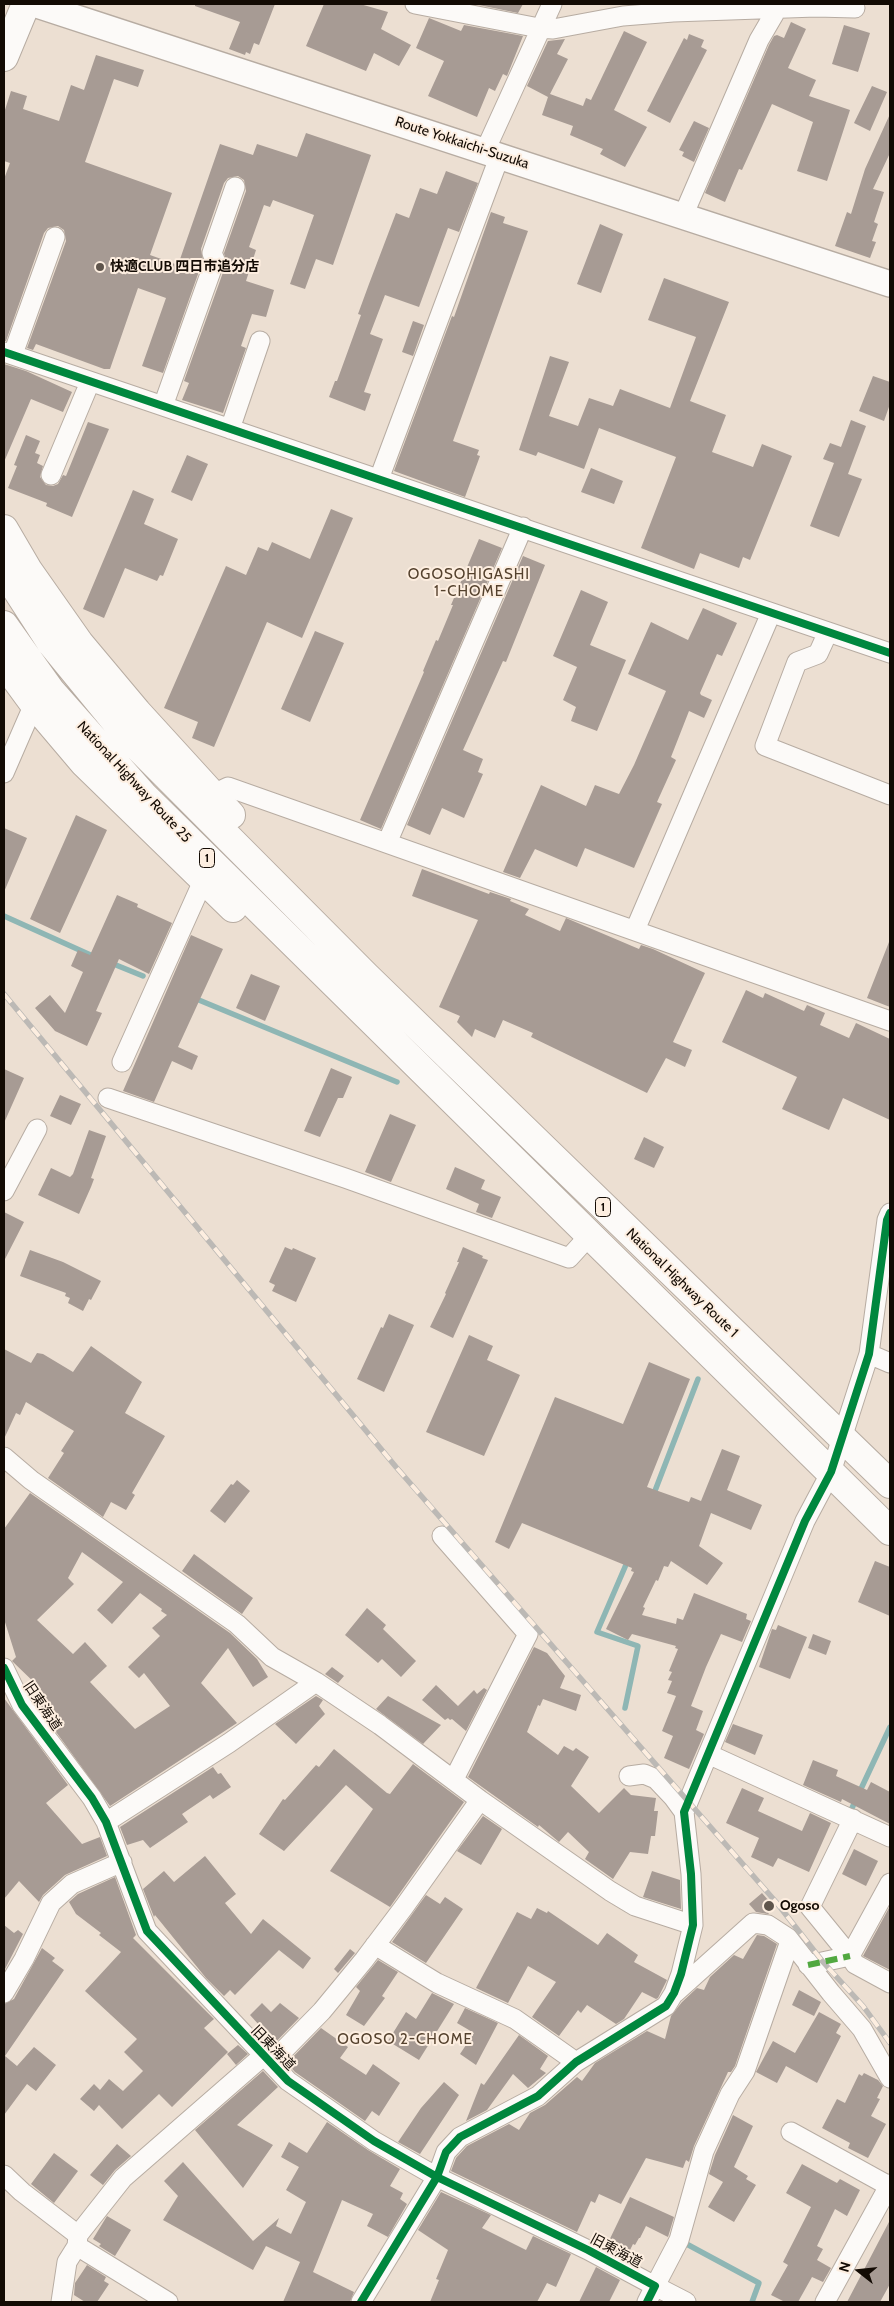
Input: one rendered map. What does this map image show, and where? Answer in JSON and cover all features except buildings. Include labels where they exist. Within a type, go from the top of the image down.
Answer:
[{"type":"highway","points":[[4,57],[26,4]]},
{"type":"highway","points":[[4,529],[28,570],[80,644],[211,794],[363,955],[366,976]]},
{"type":"highway","name":"National Highway Route 25","points":[[4,570],[51,643],[128,738],[366,976]]},
{"type":"highway","name":"National Highway Route 25","points":[[4,625],[50,691],[144,796],[428,1074]]},
{"type":"highway","name":"1","points":[[4,663],[34,704],[84,763],[203,881],[408,1069],[428,1074],[589,1236],[890,1531]]},
{"type":"highway","name":"National Highway Route 1","points":[[366,976],[890,1484]]},
{"type":"main road","name":"Route Yokkaichi-Suzuka","points":[[34,4],[890,284]]},
{"type":"street","points":[[415,4],[539,28],[553,29],[633,16],[779,6],[855,8]]},
{"type":"street","points":[[379,479],[492,153],[539,28],[552,4]]},
{"type":"street","points":[[683,216],[759,40],[779,6]]},
{"type":"street","points":[[163,406],[215,260],[212,253],[235,187]]},
{"type":"street","points":[[55,237],[8,353],[890,653]]},
{"type":"street","points":[[230,429],[260,341]]},
{"type":"street","points":[[51,475],[90,382]]},
{"type":"street","points":[[387,843],[523,527]]},
{"type":"street","points":[[635,930],[771,612]]},
{"type":"street","points":[[828,632],[818,654],[797,662],[765,746],[890,795]]},
{"type":"street","points":[[4,773],[34,704]]},
{"type":"street","points":[[211,794],[228,787],[890,1021]]},
{"type":"street","points":[[122,1062],[203,881]]},
{"type":"street","points":[[108,1098],[345,1178],[569,1258],[589,1236]]},
{"type":"street","points":[[4,1191],[37,1129]]},
{"type":"street","points":[[361,2302],[437,2176],[446,2152],[460,2137],[538,2096],[576,2062],[666,2006],[674,1993],[681,1974],[693,1925],[691,1874],[684,1812],[805,1521],[830,1472],[869,1354],[887,1220],[890,1213]]},
{"type":"street","points":[[869,1354],[890,1363]]},
{"type":"street","points":[[4,1457],[31,1480],[237,1624],[272,1657],[316,1682],[380,1725],[480,1800],[610,1891],[635,1906],[693,1925]]},
{"type":"street","points":[[442,1536],[528,1634],[454,1779]]},
{"type":"street","name":"旧東海道","points":[[4,1668],[22,1705],[92,1798],[106,1822],[147,1932],[288,2081],[374,2141],[437,2176],[588,2250],[651,2294],[686,2302]]},
{"type":"street","points":[[106,1822],[229,1743],[316,1682]]},
{"type":"street","points":[[708,1754],[853,1818],[890,1837]]},
{"type":"street","points":[[629,1776],[644,1774],[656,1779],[684,1812]]},
{"type":"street","points":[[61,2302],[67,2262],[78,2240],[123,2178],[267,2060],[322,2011],[375,1945],[480,1800]]},
{"type":"street","points":[[853,1818],[810,1907],[855,1964],[890,1983]]},
{"type":"street","points":[[4,1993],[24,1959],[51,1903],[72,1884],[122,1862]]},
{"type":"street","points":[[808,1965],[850,1956],[890,1883]]},
{"type":"street","points":[[674,1993],[753,1924],[768,1925],[790,1941],[862,2029],[890,2078]]},
{"type":"street","points":[[651,2294],[679,2240],[704,2151],[730,2094],[745,2072],[790,1941]]},
{"type":"street","points":[[375,1945],[437,1983],[515,2019],[576,2062]]},
{"type":"street","points":[[791,2132],[890,2185],[825,2302]]},
{"type":"street","points":[[4,2175],[78,2240],[168,2302]]},
{"type":"waterway","points":[[4,916],[95,957]]},
{"type":"waterway","points":[[111,963],[143,976]]},
{"type":"waterway","points":[[194,998],[397,1082]]},
{"type":"waterway","points":[[653,1496],[698,1379]]},
{"type":"waterway","points":[[625,1708],[638,1646],[597,1632],[628,1560]]},
{"type":"waterway","points":[[852,1808],[890,1727]]},
{"type":"waterway","points":[[681,2241],[759,2283],[752,2302]]},
{"type":"railway","points":[[4,994],[396,1467],[776,1902],[823,1962],[863,2006],[890,2043]]},
{"type":"marked path","points":[[808,1965],[850,1956]]},
{"type":"cycle path","points":[[4,352],[890,653]]},
{"type":"cycle path","points":[[361,2302],[437,2177],[446,2152],[460,2137],[538,2096],[576,2062],[666,2006],[674,1993],[681,1974],[693,1925],[691,1874],[684,1812],[805,1521],[831,1472],[869,1354],[887,1220],[890,1213]]},
{"type":"cycle path","points":[[4,1668],[22,1705],[92,1798],[106,1822],[147,1931],[288,2081],[374,2141],[437,2177],[588,2250],[655,2286],[647,2302]]},
{"type":"place","name":"快適CLUB 四日市追分店","points":[[100,267]]},
{"type":"place","name":"Ogoso","points":[[769,1906]]},
{"type":"district","name":"OGOSOHIGASHI 1-CHOME","points":[[469,584]]},
{"type":"district","name":"OGOSO 2-CHOME","points":[[405,2040]]}]
